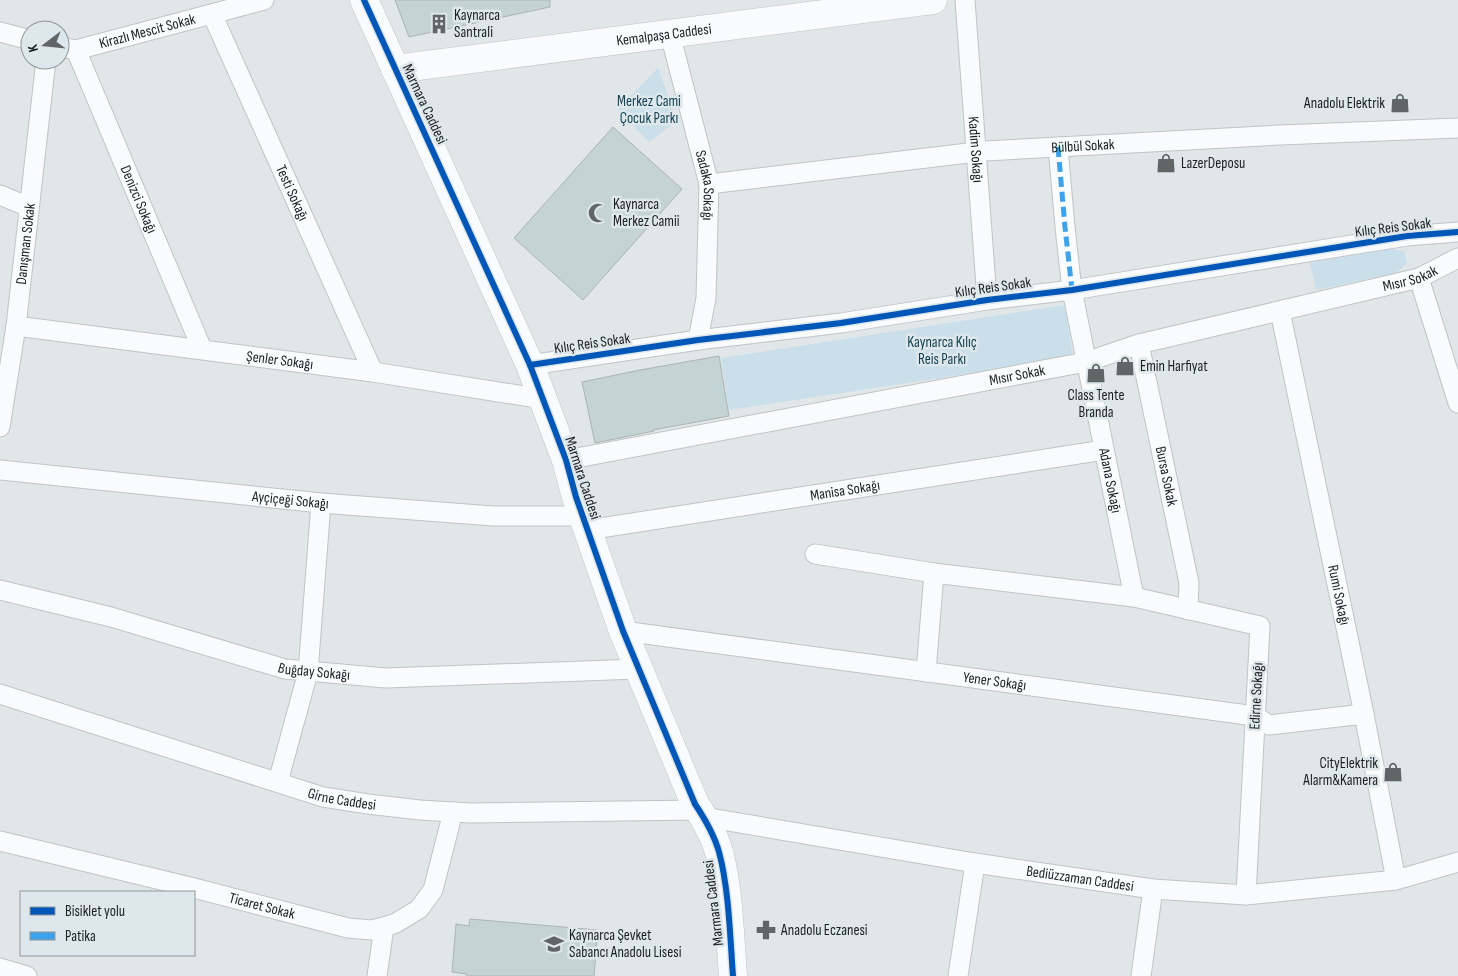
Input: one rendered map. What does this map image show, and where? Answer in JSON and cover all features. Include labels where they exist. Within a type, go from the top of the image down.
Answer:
[{"type":"street","name":"Kirazlı Mescit Sokak","points":[[70,49],[264,0]]},
{"type":"street","name":"Marmara Caddesi","points":[[364,0],[530,365],[566,460],[585,523],[623,631],[694,804],[702,814],[719,850],[724,871],[733,976]]},
{"type":"street","name":"Kemalpaşa Caddesi","points":[[395,69],[933,0]]},
{"type":"street","name":"Kadim Sokağı","points":[[965,0],[987,300]]},
{"type":"street","name":"Testi Sokağı","points":[[212,14],[373,372]]},
{"type":"street","points":[[0,32],[20,37]]},
{"type":"street","name":"Sadaka Sokağı","points":[[670,34],[709,184],[706,298],[698,340]]},
{"type":"street","name":"Denizci Sokağı","points":[[70,53],[202,349]]},
{"type":"street","name":"Danışman Sokak","points":[[0,427],[16,326],[45,70]]},
{"type":"street","name":"Bülbül Sokak","points":[[709,184],[976,152],[1280,135],[1458,128]]},
{"type":"street","name":"Adana Sokağı","points":[[1058,147],[1072,290],[1134,597]]},
{"type":"street","points":[[0,195],[29,207]]},
{"type":"street","name":"Kılıç Reis Sokak","points":[[530,365],[987,300],[1072,290],[1407,236],[1458,232]]},
{"type":"street","name":"Mısır Sokak","points":[[566,460],[1086,362],[1139,344],[1420,278],[1458,258]]},
{"type":"street","points":[[1420,278],[1458,404]]},
{"type":"street","name":"Rumi Sokağı","points":[[1280,311],[1364,714],[1396,880]]},
{"type":"street","name":"Şenler Sokağı","points":[[16,326],[373,372],[543,399]]},
{"type":"street","name":"Bursa Sokak","points":[[1139,344],[1189,583],[1188,610]]},
{"type":"street","name":"Manisa Sokağı","points":[[585,523],[1104,450]]},
{"type":"street","name":"Ayçiçeği Sokağı","points":[[0,470],[321,503],[585,523]]},
{"type":"street","points":[[278,782],[308,672],[321,503]]},
{"type":"street","name":"Edirne Sokağı","points":[[815,554],[934,573],[1134,597],[1260,626],[1246,895]]},
{"type":"street","points":[[926,672],[934,573]]},
{"type":"street","name":"Buğday Sokağı","points":[[0,590],[111,617],[285,669],[308,672],[386,678],[638,669]]},
{"type":"street","name":"Yener Sokağı","points":[[623,631],[1255,716],[1269,725],[1364,714]]},
{"type":"street","name":"Girne Caddesi","points":[[0,694],[323,796],[368,804],[453,812],[702,814]]},
{"type":"street","name":"Ticaret Sokak","points":[[0,841],[348,928],[371,930],[396,923],[419,909],[433,890],[453,812]]},
{"type":"street","name":"Bediüzzaman Caddesi","points":[[702,814],[975,863],[1153,889],[1246,895],[1396,880],[1458,862]]},
{"type":"street","points":[[958,976],[975,863]]},
{"type":"street","points":[[1141,976],[1153,889]]},
{"type":"street","points":[[377,976],[384,927]]},
{"type":"street","points":[[0,968],[27,976]]},
{"type":"green space","name":"Merkez Cami Çocuk Parkı","points":[[658,68],[677,121],[649,142],[618,109]]},
{"type":"green space","points":[[1390,249],[1404,251],[1407,263],[1396,273],[1316,290],[1310,263]]},
{"type":"green space","name":"Kaynarca Kılıç Reis Parkı","points":[[1065,305],[1073,358],[729,410],[721,358]]},
{"type":"building","name":"Kaynarca Santrali","points":[[395,0],[550,0],[550,7],[409,37]]},
{"type":"building","name":"Kaynarca Merkez Camii","points":[[613,127],[682,189],[583,300],[514,238]]},
{"type":"building","points":[[719,356],[729,416],[595,443],[582,382]]},
{"type":"building","points":[[470,919],[598,930],[594,976],[466,976],[467,974],[452,972],[456,924],[469,926]]},
{"type":"marked path","points":[[1058,147],[1072,290]]},
{"type":"cycle path","points":[[364,0],[530,365],[566,460],[576,497],[623,631],[695,804],[715,839],[725,882],[733,976]]},
{"type":"cycle path","points":[[530,365],[698,340],[841,323],[987,300],[1072,290],[1407,236],[1458,232]]},
{"type":"place","name":"Kaynarca Santrali","points":[[439,24]]},
{"type":"place","name":"Anadolu Elektrik","points":[[1400,103]]},
{"type":"place","name":"LazerDeposu","points":[[1166,163]]},
{"type":"place","name":"Kaynarca Merkez Camii","points":[[598,213]]},
{"type":"place","name":"Emin Harfiyat","points":[[1125,366]]},
{"type":"place","name":"Class Tente Branda","points":[[1096,373]]},
{"type":"place","name":"CityElektrik Alarm&Kamera","points":[[1393,772]]},
{"type":"place","name":"Anadolu Eczanesi","points":[[766,930]]},
{"type":"place","name":"Kaynarca Şevket Sabancı Anadolu Lisesi","points":[[554,944]]}]
